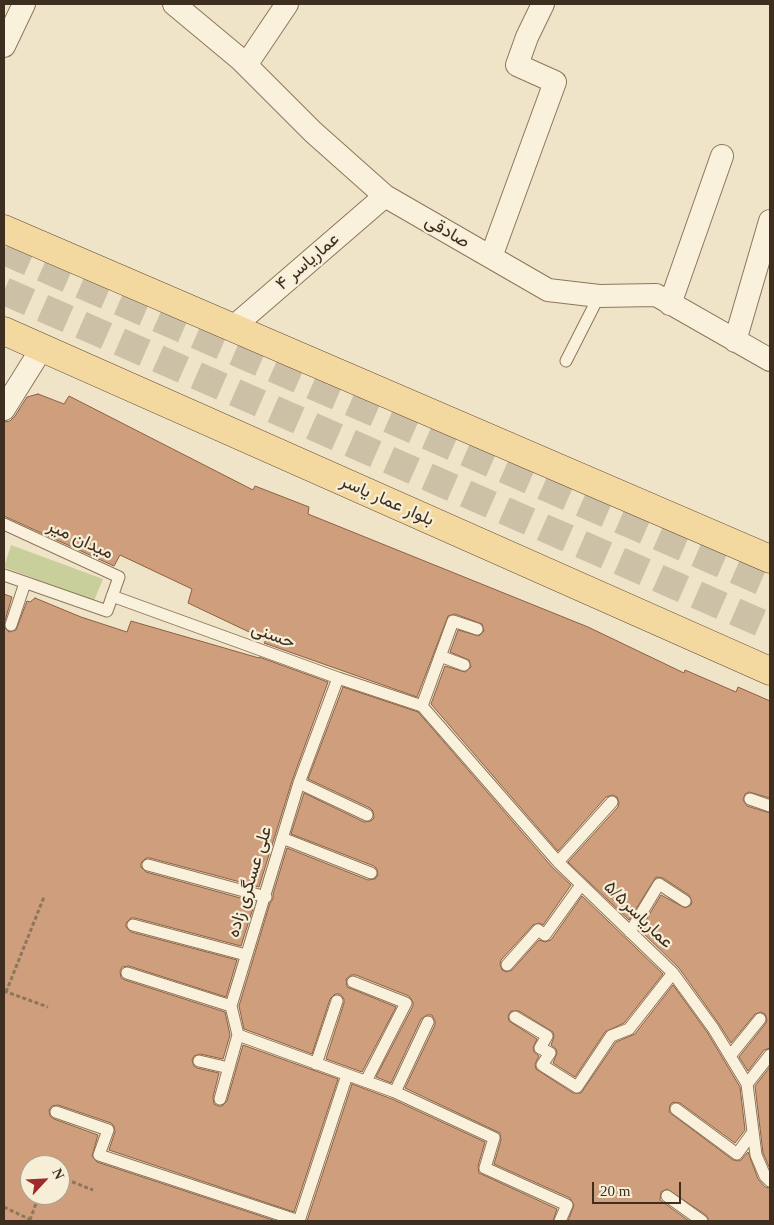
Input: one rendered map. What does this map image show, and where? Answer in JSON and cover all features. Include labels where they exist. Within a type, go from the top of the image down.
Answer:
[{"type":"main road","points":[[4,229],[770,559]]},
{"type":"main road","name":"بلوار عمار یاسر","points":[[4,331],[770,671]]},
{"type":"street","points":[[4,46],[24,4]]},
{"type":"street","name":"صادقی","points":[[174,4],[246,65],[313,132],[385,196],[548,290],[599,296],[656,295],[770,360]]},
{"type":"street","points":[[246,65],[287,4]]},
{"type":"street","points":[[491,257],[555,82],[517,65],[527,37],[543,4]]},
{"type":"street","points":[[670,304],[722,156]]},
{"type":"street","name":"عماریاسر ۴","points":[[232,328],[385,196]]},
{"type":"street","points":[[735,341],[770,221]]},
{"type":"street","points":[[4,409],[42,348]]},
{"type":"lane","points":[[566,361],[599,296]]},
{"type":"lane","name":"میدان میر","points":[[4,524],[119,577],[112,596]]},
{"type":"lane","points":[[4,575],[107,611],[112,596]]},
{"type":"lane","points":[[11,624],[25,583]]},
{"type":"lane","name":"حسنی","points":[[112,596],[338,678],[422,706]]},
{"type":"lane","points":[[422,706],[453,621],[477,629]]},
{"type":"lane","points":[[440,656],[464,665]]},
{"type":"lane","name":"علی عسگری زاده","points":[[220,1099],[238,1035],[231,1006],[266,897],[299,783],[338,678]]},
{"type":"lane","name":"عماریاسر۵/۵","points":[[422,706],[558,862],[673,973],[713,1028],[747,1084],[756,1155],[770,1181]]},
{"type":"lane","points":[[299,783],[367,815]]},
{"type":"lane","points":[[750,800],[770,806]]},
{"type":"lane","points":[[558,862],[612,802]]},
{"type":"lane","points":[[282,838],[371,873]]},
{"type":"lane","points":[[148,865],[266,897]]},
{"type":"lane","points":[[630,932],[660,884],[684,901]]},
{"type":"lane","points":[[507,965],[538,930],[545,935],[581,885]]},
{"type":"lane","points":[[133,925],[246,955]]},
{"type":"lane","points":[[127,972],[231,1006]]},
{"type":"lane","points":[[514,1017],[546,1036],[540,1048],[550,1053],[542,1065],[577,1088],[611,1036],[630,1029],[673,973]]},
{"type":"lane","points":[[353,982],[406,1003],[366,1082]]},
{"type":"lane","points":[[316,1064],[337,1001]]},
{"type":"lane","points":[[730,1056],[760,1019]]},
{"type":"lane","points":[[395,1092],[428,1022]]},
{"type":"lane","points":[[238,1035],[395,1092],[494,1138],[485,1168],[567,1205],[560,1221]]},
{"type":"lane","points":[[747,1084],[770,1055]]},
{"type":"lane","points":[[199,1061],[229,1068]]},
{"type":"lane","points":[[56,1112],[108,1130],[99,1155],[299,1221],[347,1075]]},
{"type":"lane","points":[[676,1109],[737,1154],[753,1132]]},
{"type":"lane","points":[[667,1196],[702,1221]]},
{"type":"path","points":[[44,897],[5,992],[48,1007]]},
{"type":"path","points":[[70,1180],[93,1190]]},
{"type":"path","points":[[4,1207],[32,1221],[36,1205]]},
{"type":"green space","points":[[11,545],[103,579],[94,601],[4,567]]},
{"type":"building","points":[[38,394],[64,404],[69,396],[253,490],[255,486],[309,507],[308,514],[588,627],[684,673],[685,670],[736,692],[738,687],[770,701],[770,798],[749,792],[745,794],[743,800],[747,806],[770,813],[770,1048],[764,1050],[748,1071],[739,1057],[766,1023],[765,1014],[761,1012],[755,1014],[731,1043],[679,968],[640,930],[661,895],[685,908],[691,905],[692,902],[689,895],[663,878],[656,877],[629,920],[568,862],[618,807],[617,797],[613,795],[606,797],[558,851],[431,704],[445,666],[465,672],[471,667],[469,660],[450,652],[458,630],[479,636],[484,631],[482,624],[455,614],[448,616],[417,697],[264,643],[266,640],[188,603],[192,589],[120,555],[114,566],[4,516],[4,422],[10,421],[15,416],[27,397]]},
{"type":"building","points":[[4,594],[12,597],[4,624]]},
{"type":"building","points":[[35,598],[81,617],[127,632],[131,621],[259,657],[328,682],[292,781],[259,887],[150,858],[146,858],[141,863],[141,867],[146,872],[255,902],[241,946],[135,918],[131,918],[126,923],[126,927],[131,932],[237,960],[226,997],[129,966],[122,967],[120,971],[121,978],[125,980],[225,1012],[230,1035],[223,1059],[200,1054],[194,1056],[192,1060],[197,1068],[219,1073],[213,1097],[214,1104],[218,1106],[222,1106],[227,1101],[243,1045],[338,1079],[294,1212],[109,1150],[115,1132],[114,1126],[111,1123],[58,1105],[52,1106],[49,1110],[50,1116],[54,1119],[98,1135],[92,1156],[97,1162],[276,1221],[4,1221],[4,627],[9,632],[16,630],[27,601],[30,602]]},
{"type":"building","points":[[343,687],[418,712],[552,867],[571,885],[543,925],[539,923],[533,925],[501,960],[502,970],[506,972],[512,970],[539,940],[545,942],[551,940],[582,896],[663,974],[624,1023],[605,1032],[575,1077],[553,1063],[557,1053],[556,1049],[551,1045],[554,1037],[553,1032],[519,1011],[511,1011],[508,1016],[509,1021],[537,1039],[533,1048],[534,1052],[539,1056],[535,1064],[536,1069],[573,1093],[581,1093],[616,1042],[635,1034],[673,985],[707,1032],[740,1087],[745,1130],[735,1143],[680,1103],[673,1102],[670,1105],[669,1112],[733,1160],[740,1161],[748,1152],[758,1179],[765,1187],[770,1188],[770,1221],[709,1221],[706,1215],[667,1189],[661,1192],[660,1200],[689,1221],[568,1221],[574,1205],[570,1198],[494,1164],[501,1140],[500,1133],[405,1088],[435,1025],[432,1015],[427,1015],[421,1019],[391,1083],[376,1077],[413,1006],[413,1002],[409,996],[356,975],[351,975],[346,979],[347,987],[396,1007],[362,1072],[326,1059],[344,1003],[344,999],[340,994],[335,994],[330,999],[312,1054],[244,1029],[239,1006],[287,848],[368,880],[375,879],[378,875],[377,869],[374,866],[291,834],[304,793],[364,822],[371,821],[374,818],[373,811],[370,808],[308,779]]},
{"type":"building","points":[[770,1067],[770,1169],[763,1153],[755,1086]]},
{"type":"building","points":[[352,1084],[392,1099],[485,1142],[478,1166],[479,1173],[557,1209],[553,1221],[307,1221]]},
{"type":"tunnel","points":[[4,251],[770,585]]},
{"type":"tunnel","points":[[4,291],[770,627]]}]
